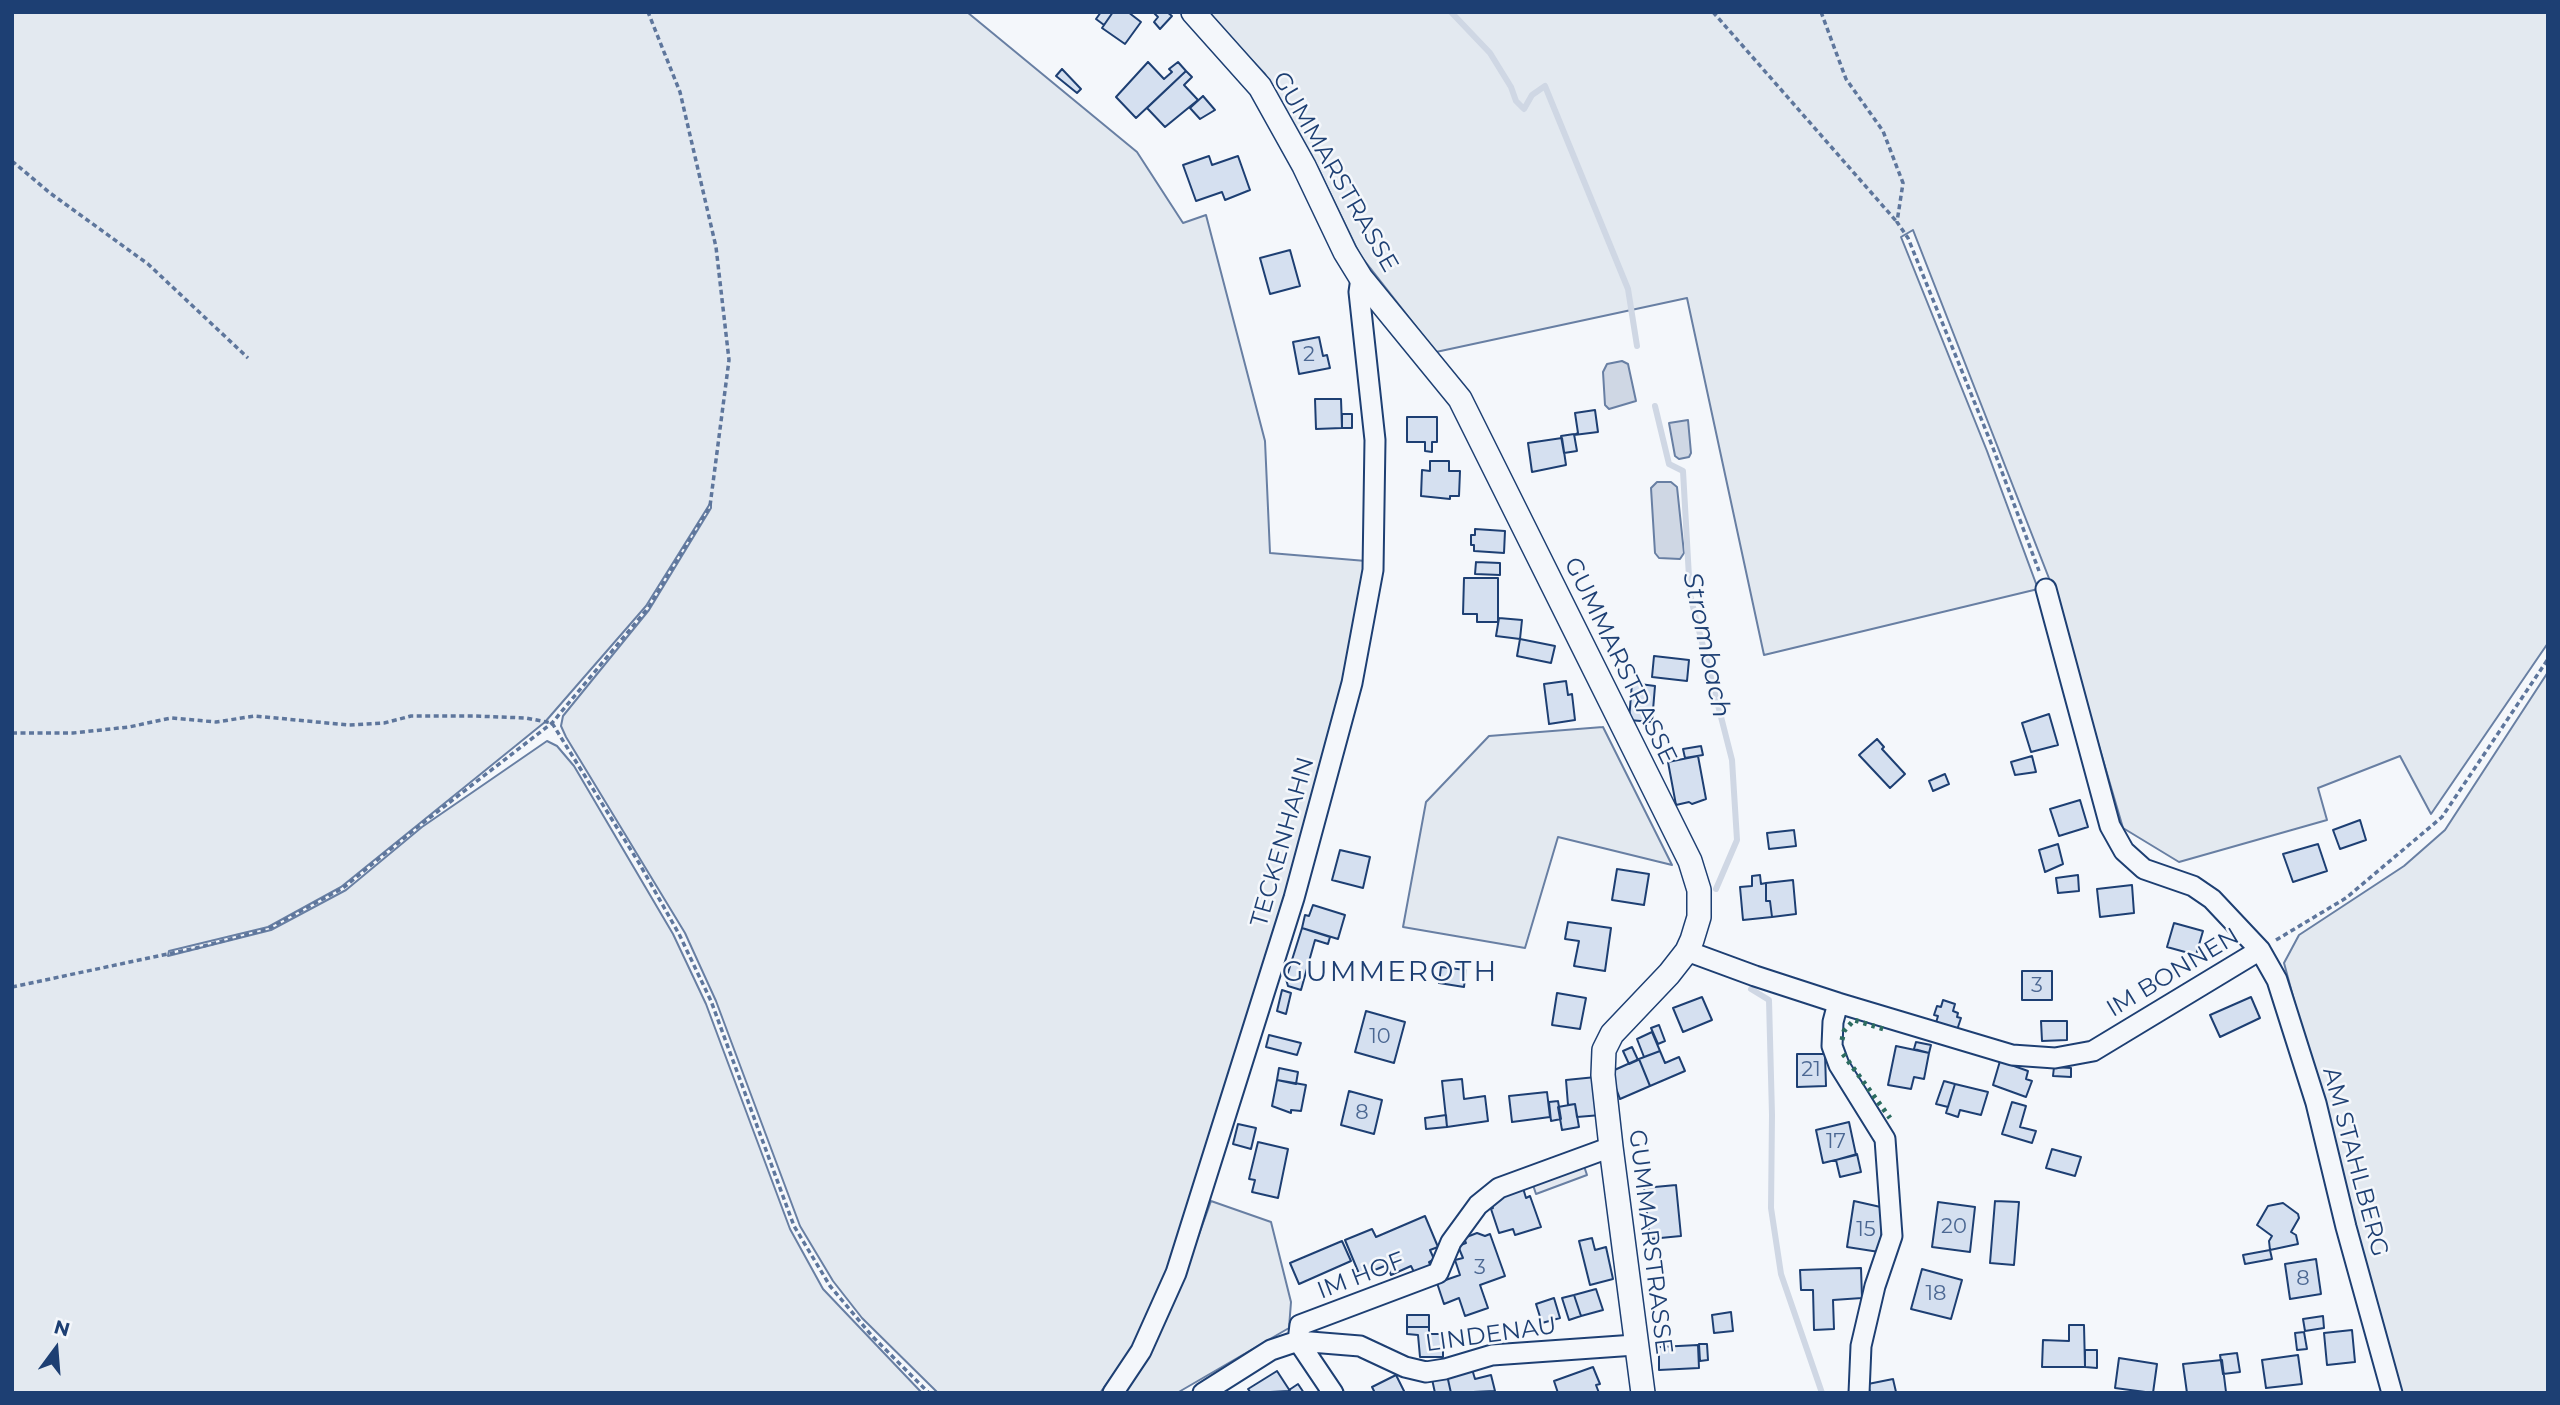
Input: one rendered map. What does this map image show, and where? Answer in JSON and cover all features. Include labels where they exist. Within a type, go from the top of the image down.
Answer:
[{"type":"street","name":"GUMMARSTRASSE","points":[[1194,12],[1260,87],[1361,278],[1460,399],[1690,862],[1699,890],[1699,917],[1687,951],[1612,1034],[1604,1049],[1603,1075],[1611,1147],[1643,1393]]},
{"type":"street","name":"TECKENHAHN","points":[[1113,1393],[1141,1351],[1176,1273],[1294,898],[1352,683],[1373,570],[1375,440],[1359,292],[1361,278]]},
{"type":"street","name":"IM BONNEN","points":[[1687,951],[1838,1003],[2012,1055],[2055,1058],[2093,1051],[2260,950],[2212,899],[2193,886],[2144,869],[2124,851],[2110,826],[2046,589]]},
{"type":"street","name":"AM STAHLBERG","points":[[2260,950],[2277,980],[2316,1103],[2389,1392]]},
{"type":"street","points":[[1838,1003],[1833,1022],[1832,1046],[1839,1065],[1885,1139],[1892,1236],[1875,1286],[1861,1346],[1859,1393]]},
{"type":"street","name":"IM HOF","points":[[1298,1340],[1300,1325],[1438,1273],[1451,1242],[1478,1205],[1499,1188],[1611,1147]]},
{"type":"street","points":[[1298,1340],[1334,1393]]},
{"type":"street","name":"LINDENAU","points":[[1203,1393],[1271,1350],[1298,1340],[1360,1346],[1405,1367],[1426,1372],[1492,1355],[1635,1345]]},
{"type":"path","points":[[12,987],[196,948],[268,929],[344,888],[552,723],[648,608],[710,506],[729,360],[716,247],[680,92],[648,12]]},
{"type":"path","points":[[1713,12],[1897,222],[1908,238],[2046,589]]},
{"type":"path","points":[[1821,12],[1846,79],[1883,131],[1903,183],[1897,222]]},
{"type":"path","points":[[12,162],[148,264],[248,358]]},
{"type":"path","points":[[2260,950],[2346,898],[2442,817],[2548,659]]},
{"type":"path","points":[[12,733],[73,733],[130,727],[171,718],[216,722],[255,716],[348,725],[384,723],[411,716],[526,718],[552,723],[680,934],[711,1001],[794,1226],[830,1286],[872,1336],[929,1393]]},
{"type":"shaded area","points":[[12,12],[967,12],[1137,152],[1183,223],[1206,215],[1265,441],[1270,553],[1366,561],[1345,682],[1287,893],[1171,1270],[1133,1347],[1100,1393],[938,1393],[862,1318],[833,1281],[800,1226],[716,1001],[685,933],[561,726],[563,716],[649,610],[711,508],[711,502],[646,606],[545,722],[341,887],[268,927],[169,951],[168,956],[271,930],[346,890],[422,827],[547,741],[557,746],[574,766],[673,934],[706,1004],[790,1229],[823,1289],[922,1393],[12,1393]]},
{"type":"shaded area","points":[[1206,12],[2548,12],[2548,643],[2431,814],[2400,756],[2318,788],[2327,820],[2179,862],[2123,828],[2052,586],[1913,230],[1901,237],[1987,451],[2038,589],[1764,655],[1687,298],[1436,352],[1360,255],[1318,168],[1265,74]]},
{"type":"shaded area","points":[[1622,361],[1628,364],[1636,401],[1609,409],[1605,405],[1603,372],[1607,364]]},
{"type":"shaded area","points":[[1688,420],[1691,453],[1689,457],[1679,459],[1675,456],[1669,423]]},
{"type":"shaded area","points":[[1657,482],[1671,482],[1677,487],[1684,553],[1680,559],[1659,558],[1655,553],[1651,488]]},
{"type":"shaded area","points":[[2548,672],[2548,1393],[2400,1393],[2284,963],[2299,935],[2404,866],[2445,830]]},
{"type":"shaded area","points":[[1603,727],[1672,865],[1558,837],[1525,948],[1403,927],[1426,802],[1489,736]]},
{"type":"shaded area","points":[[1583,1163],[1587,1175],[1536,1194],[1532,1182]]},
{"type":"shaded area","points":[[1211,1201],[1271,1222],[1291,1302],[1289,1328],[1177,1393],[1123,1393],[1184,1276]]},
{"type":"building","points":[[1101,12],[1113,12],[1104,25],[1096,19]]},
{"type":"building","points":[[1113,12],[1128,12],[1141,22],[1125,44],[1102,28]]},
{"type":"building","points":[[1153,12],[1167,12],[1172,16],[1160,29],[1154,22],[1158,17]]},
{"type":"building","points":[[1148,62],[1164,79],[1172,72],[1169,69],[1178,62],[1186,71],[1136,118],[1116,97]]},
{"type":"building","points":[[1062,69],[1081,89],[1077,93],[1056,76]]},
{"type":"building","points":[[1186,71],[1192,77],[1184,85],[1198,100],[1165,127],[1147,108]]},
{"type":"building","points":[[1203,96],[1215,110],[1200,119],[1190,108]]},
{"type":"building","points":[[1209,156],[1212,165],[1238,156],[1250,190],[1225,200],[1222,192],[1196,201],[1183,165]]},
{"type":"building","points":[[1290,250],[1300,286],[1270,294],[1260,258]]},
{"type":"building","points":[[1319,337],[1323,356],[1327,355],[1330,368],[1299,374],[1293,342]]},
{"type":"building","points":[[1315,399],[1341,399],[1342,428],[1316,429]]},
{"type":"building","points":[[1595,410],[1598,432],[1574,435],[1578,433],[1575,413]]},
{"type":"building","points":[[1342,414],[1352,414],[1352,428],[1342,428]]},
{"type":"building","points":[[1407,417],[1437,417],[1437,442],[1432,442],[1432,452],[1425,451],[1425,442],[1407,442]]},
{"type":"building","points":[[1574,434],[1577,451],[1564,453],[1561,436]]},
{"type":"building","points":[[1562,438],[1566,465],[1532,472],[1528,443]]},
{"type":"building","points":[[1430,461],[1449,461],[1449,471],[1460,471],[1459,496],[1450,496],[1450,499],[1421,496],[1422,470],[1430,471]]},
{"type":"building","points":[[1475,529],[1505,531],[1504,553],[1474,551],[1471,535],[1475,535]]},
{"type":"building","points":[[1476,562],[1500,563],[1500,575],[1475,574]]},
{"type":"building","points":[[1464,578],[1498,578],[1498,622],[1477,622],[1477,614],[1463,614]]},
{"type":"building","points":[[1499,618],[1522,620],[1520,639],[1496,636]]},
{"type":"building","points":[[1520,639],[1555,646],[1551,663],[1517,656]]},
{"type":"building","points":[[1654,656],[1689,660],[1687,681],[1652,677]]},
{"type":"building","points":[[1566,681],[1568,695],[1572,694],[1575,720],[1549,724],[1544,684]]},
{"type":"building","points":[[1632,683],[1655,686],[1652,722],[1629,720]]},
{"type":"building","points":[[2049,714],[2058,745],[2031,752],[2022,723]]},
{"type":"building","points":[[1877,739],[1884,747],[1882,749],[1905,774],[1890,788],[1859,755]]},
{"type":"building","points":[[1701,746],[1703,755],[1685,758],[1683,749]]},
{"type":"building","points":[[1698,756],[1706,799],[1692,804],[1689,802],[1676,805],[1668,762]]},
{"type":"building","points":[[2032,756],[2036,772],[2015,775],[2011,762]]},
{"type":"building","points":[[1945,774],[1949,784],[1933,791],[1929,781]]},
{"type":"building","points":[[2080,800],[2088,827],[2059,836],[2050,809]]},
{"type":"building","points":[[2360,820],[2366,840],[2340,849],[2333,830]]},
{"type":"building","points":[[1794,830],[1796,846],[1769,849],[1767,833]]},
{"type":"building","points":[[2058,844],[2063,864],[2045,872],[2039,850]]},
{"type":"building","points":[[2318,844],[2327,871],[2293,882],[2283,854]]},
{"type":"building","points":[[1340,850],[1370,857],[1363,888],[1332,880]]},
{"type":"building","points":[[1617,869],[1649,874],[1644,905],[1612,900]]},
{"type":"building","points":[[1760,875],[1761,884],[1766,883],[1766,901],[1770,901],[1772,917],[1743,920],[1740,887],[1752,886],[1752,876]]},
{"type":"building","points":[[2078,875],[2079,891],[2058,893],[2056,878]]},
{"type":"building","points":[[1793,880],[1796,914],[1772,917],[1770,901],[1766,901],[1766,883]]},
{"type":"building","points":[[2132,885],[2134,913],[2100,917],[2097,889]]},
{"type":"building","points":[[1313,905],[1345,915],[1338,939],[1302,928],[1305,915],[1309,916]]},
{"type":"building","points":[[1568,922],[1611,928],[1605,971],[1574,966],[1579,941],[1565,939]]},
{"type":"building","points":[[2174,923],[2203,931],[2196,955],[2167,947]]},
{"type":"building","points":[[1302,928],[1330,937],[1328,944],[1315,940],[1301,990],[1288,986],[1286,979]]},
{"type":"building","points":[[1441,967],[1466,970],[1464,987],[1439,983]]},
{"type":"building","points":[[2022,971],[2052,971],[2052,1000],[2022,1000]]},
{"type":"building","points":[[1282,990],[1291,993],[1286,1014],[1277,1011]]},
{"type":"building","points":[[1557,993],[1586,998],[1580,1029],[1552,1025]]},
{"type":"building","points":[[1702,997],[1712,1020],[1683,1032],[1673,1008]]},
{"type":"building","points":[[2251,997],[2260,1018],[2220,1037],[2210,1015]]},
{"type":"building","points":[[1943,1000],[1955,1004],[1953,1011],[1961,1018],[1956,1033],[1935,1026],[1938,1016],[1934,1015]]},
{"type":"building","points":[[1366,1011],[1405,1022],[1394,1063],[1355,1052]]},
{"type":"building","points":[[2041,1021],[2067,1021],[2067,1040],[2042,1041]]},
{"type":"building","points":[[1659,1025],[1665,1041],[1658,1044],[1651,1028]]},
{"type":"building","points":[[1652,1032],[1660,1051],[1644,1057],[1637,1039]]},
{"type":"building","points":[[1269,1035],[1301,1043],[1297,1055],[1266,1047]]},
{"type":"building","points":[[1916,1042],[1931,1045],[1929,1053],[1914,1049]]},
{"type":"building","points":[[1896,1046],[1929,1053],[1924,1079],[1914,1077],[1911,1089],[1888,1085]]},
{"type":"building","points":[[1632,1047],[1638,1060],[1629,1064],[1623,1051]]},
{"type":"building","points":[[1660,1051],[1665,1063],[1679,1057],[1685,1071],[1650,1086],[1639,1059]]},
{"type":"building","points":[[1797,1054],[1825,1054],[1826,1086],[1797,1087]]},
{"type":"building","points":[[1639,1059],[1650,1086],[1620,1099],[1610,1072]]},
{"type":"building","points":[[2000,1061],[2028,1071],[2026,1079],[2032,1081],[2026,1097],[1993,1085]]},
{"type":"building","points":[[2054,1067],[2071,1068],[2071,1077],[2053,1076]]},
{"type":"building","points":[[1279,1068],[1298,1072],[1296,1084],[1277,1080]]},
{"type":"building","points":[[1596,1077],[1601,1115],[1577,1117],[1575,1104],[1568,1105],[1566,1080]]},
{"type":"building","points":[[1462,1079],[1464,1099],[1485,1096],[1488,1121],[1447,1127],[1442,1081]]},
{"type":"building","points":[[1277,1080],[1306,1085],[1301,1111],[1291,1110],[1291,1113],[1272,1106]]},
{"type":"building","points":[[1944,1081],[1955,1084],[1948,1107],[1936,1104]]},
{"type":"building","points":[[1955,1084],[1988,1092],[1981,1115],[1960,1110],[1958,1117],[1946,1113]]},
{"type":"building","points":[[1349,1091],[1382,1100],[1374,1134],[1341,1125]]},
{"type":"building","points":[[1547,1092],[1550,1117],[1512,1122],[1509,1096]]},
{"type":"building","points":[[1558,1101],[1561,1119],[1551,1121],[1549,1102]]},
{"type":"building","points":[[2012,1102],[2026,1106],[2020,1127],[2036,1131],[2032,1143],[2002,1134]]},
{"type":"building","points":[[1575,1104],[1579,1127],[1562,1130],[1558,1107]]},
{"type":"building","points":[[1446,1115],[1447,1127],[1426,1129],[1425,1118]]},
{"type":"building","points":[[1849,1122],[1856,1155],[1823,1163],[1816,1130]]},
{"type":"building","points":[[1238,1124],[1256,1128],[1251,1149],[1233,1144]]},
{"type":"building","points":[[1258,1142],[1288,1149],[1278,1198],[1252,1192],[1255,1180],[1249,1179]]},
{"type":"building","points":[[2052,1149],[2081,1157],[2075,1176],[2046,1168]]},
{"type":"building","points":[[1857,1154],[1861,1172],[1840,1177],[1836,1160]]},
{"type":"building","points":[[1676,1185],[1681,1236],[1650,1239],[1644,1188]]},
{"type":"building","points":[[1523,1188],[1526,1198],[1530,1196],[1541,1227],[1515,1235],[1513,1229],[1499,1233],[1491,1204]]},
{"type":"building","points":[[1854,1201],[1885,1208],[1879,1252],[1847,1247]]},
{"type":"building","points":[[1995,1201],[2019,1202],[2014,1265],[1990,1263]]},
{"type":"building","points":[[1938,1202],[1975,1207],[1970,1252],[1932,1247]]},
{"type":"building","points":[[2283,1203],[2298,1214],[2299,1218],[2291,1232],[2296,1235],[2298,1244],[2270,1250],[2269,1241],[2272,1236],[2257,1225],[2268,1206]]},
{"type":"building","points":[[1425,1216],[1438,1247],[1430,1250],[1434,1259],[1429,1262],[1432,1269],[1416,1276],[1411,1266],[1391,1275],[1387,1265],[1360,1276],[1345,1240],[1372,1229],[1376,1237]]},
{"type":"building","points":[[1477,1233],[1485,1236],[1490,1234],[1505,1276],[1480,1285],[1488,1308],[1465,1316],[1459,1298],[1444,1304],[1437,1283],[1460,1275],[1455,1260],[1463,1258],[1458,1246],[1466,1243],[1464,1238]]},
{"type":"building","points":[[1592,1238],[1595,1250],[1606,1247],[1613,1279],[1590,1285],[1579,1241]]},
{"type":"building","points":[[1342,1241],[1351,1261],[1299,1284],[1290,1263]]},
{"type":"building","points":[[2270,1250],[2272,1259],[2245,1264],[2243,1255]]},
{"type":"building","points":[[2316,1259],[2321,1294],[2290,1299],[2285,1264]]},
{"type":"building","points":[[1861,1268],[1862,1298],[1833,1300],[1834,1329],[1814,1330],[1813,1290],[1801,1290],[1800,1270]]},
{"type":"building","points":[[1922,1269],[1962,1280],[1951,1319],[1911,1309]]},
{"type":"building","points":[[1596,1289],[1603,1310],[1581,1316],[1574,1295]]},
{"type":"building","points":[[1574,1295],[1581,1316],[1569,1320],[1562,1298]]},
{"type":"building","points":[[1554,1298],[1560,1318],[1542,1323],[1536,1304]]},
{"type":"building","points":[[1731,1312],[1733,1331],[1714,1333],[1712,1315]]},
{"type":"building","points":[[1407,1315],[1429,1315],[1429,1327],[1407,1327]]},
{"type":"building","points":[[2323,1316],[2324,1328],[2305,1331],[2303,1319]]},
{"type":"building","points":[[2069,1325],[2084,1325],[2085,1367],[2042,1367],[2043,1340],[2069,1341]]},
{"type":"building","points":[[1407,1327],[1429,1327],[1429,1334],[1443,1334],[1443,1357],[1420,1357],[1418,1335],[1407,1334]]},
{"type":"building","points":[[2352,1330],[2355,1362],[2327,1365],[2324,1333]]},
{"type":"building","points":[[2304,1332],[2307,1349],[2297,1350],[2295,1333]]},
{"type":"building","points":[[1699,1344],[1707,1344],[1708,1360],[1700,1361]]},
{"type":"building","points":[[1698,1345],[1699,1368],[1659,1370],[1659,1347]]},
{"type":"building","points":[[2085,1350],[2097,1350],[2097,1368],[2085,1367]]},
{"type":"building","points":[[2237,1353],[2240,1372],[2223,1374],[2220,1355]]},
{"type":"building","points":[[2298,1355],[2302,1384],[2266,1388],[2262,1360]]},
{"type":"building","points":[[2119,1358],[2157,1364],[2153,1393],[2115,1388]]},
{"type":"building","points":[[2222,1360],[2226,1392],[2187,1393],[2183,1364]]},
{"type":"building","points":[[1593,1367],[1600,1384],[1596,1385],[1599,1393],[1558,1393],[1554,1381]]},
{"type":"building","points":[[1472,1369],[1475,1379],[1491,1375],[1495,1391],[1451,1393],[1447,1375]]},
{"type":"building","points":[[1277,1371],[1290,1391],[1251,1393],[1248,1389]]},
{"type":"building","points":[[1396,1375],[1405,1393],[1375,1393],[1372,1387]]},
{"type":"building","points":[[1447,1375],[1451,1393],[1435,1393],[1432,1379]]},
{"type":"building","points":[[1893,1379],[1896,1392],[1870,1393],[1868,1384]]},
{"type":"building","points":[[1298,1384],[1304,1393],[1288,1393],[1289,1390]]},
{"type":"waterway","name":"Strombach","points":[[1451,12],[1490,53],[1511,87],[1516,101],[1524,109],[1532,95],[1545,86],[1628,289],[1637,346]]},
{"type":"waterway","name":"Strombach","points":[[1655,406],[1669,464],[1683,471],[1690,595],[1732,760],[1737,840],[1716,889]]},
{"type":"waterway","name":"Strombach","points":[[1751,989],[1769,1000],[1771,1208],[1781,1274],[1822,1393]]},
{"type":"hedge","points":[[1842,1040],[1844,1031],[1854,1020],[1887,1030]]},
{"type":"hedge","points":[[1843,1054],[1890,1118]]},
{"type":"district","name":"GUMMEROTH","points":[[1390,973]]}]
